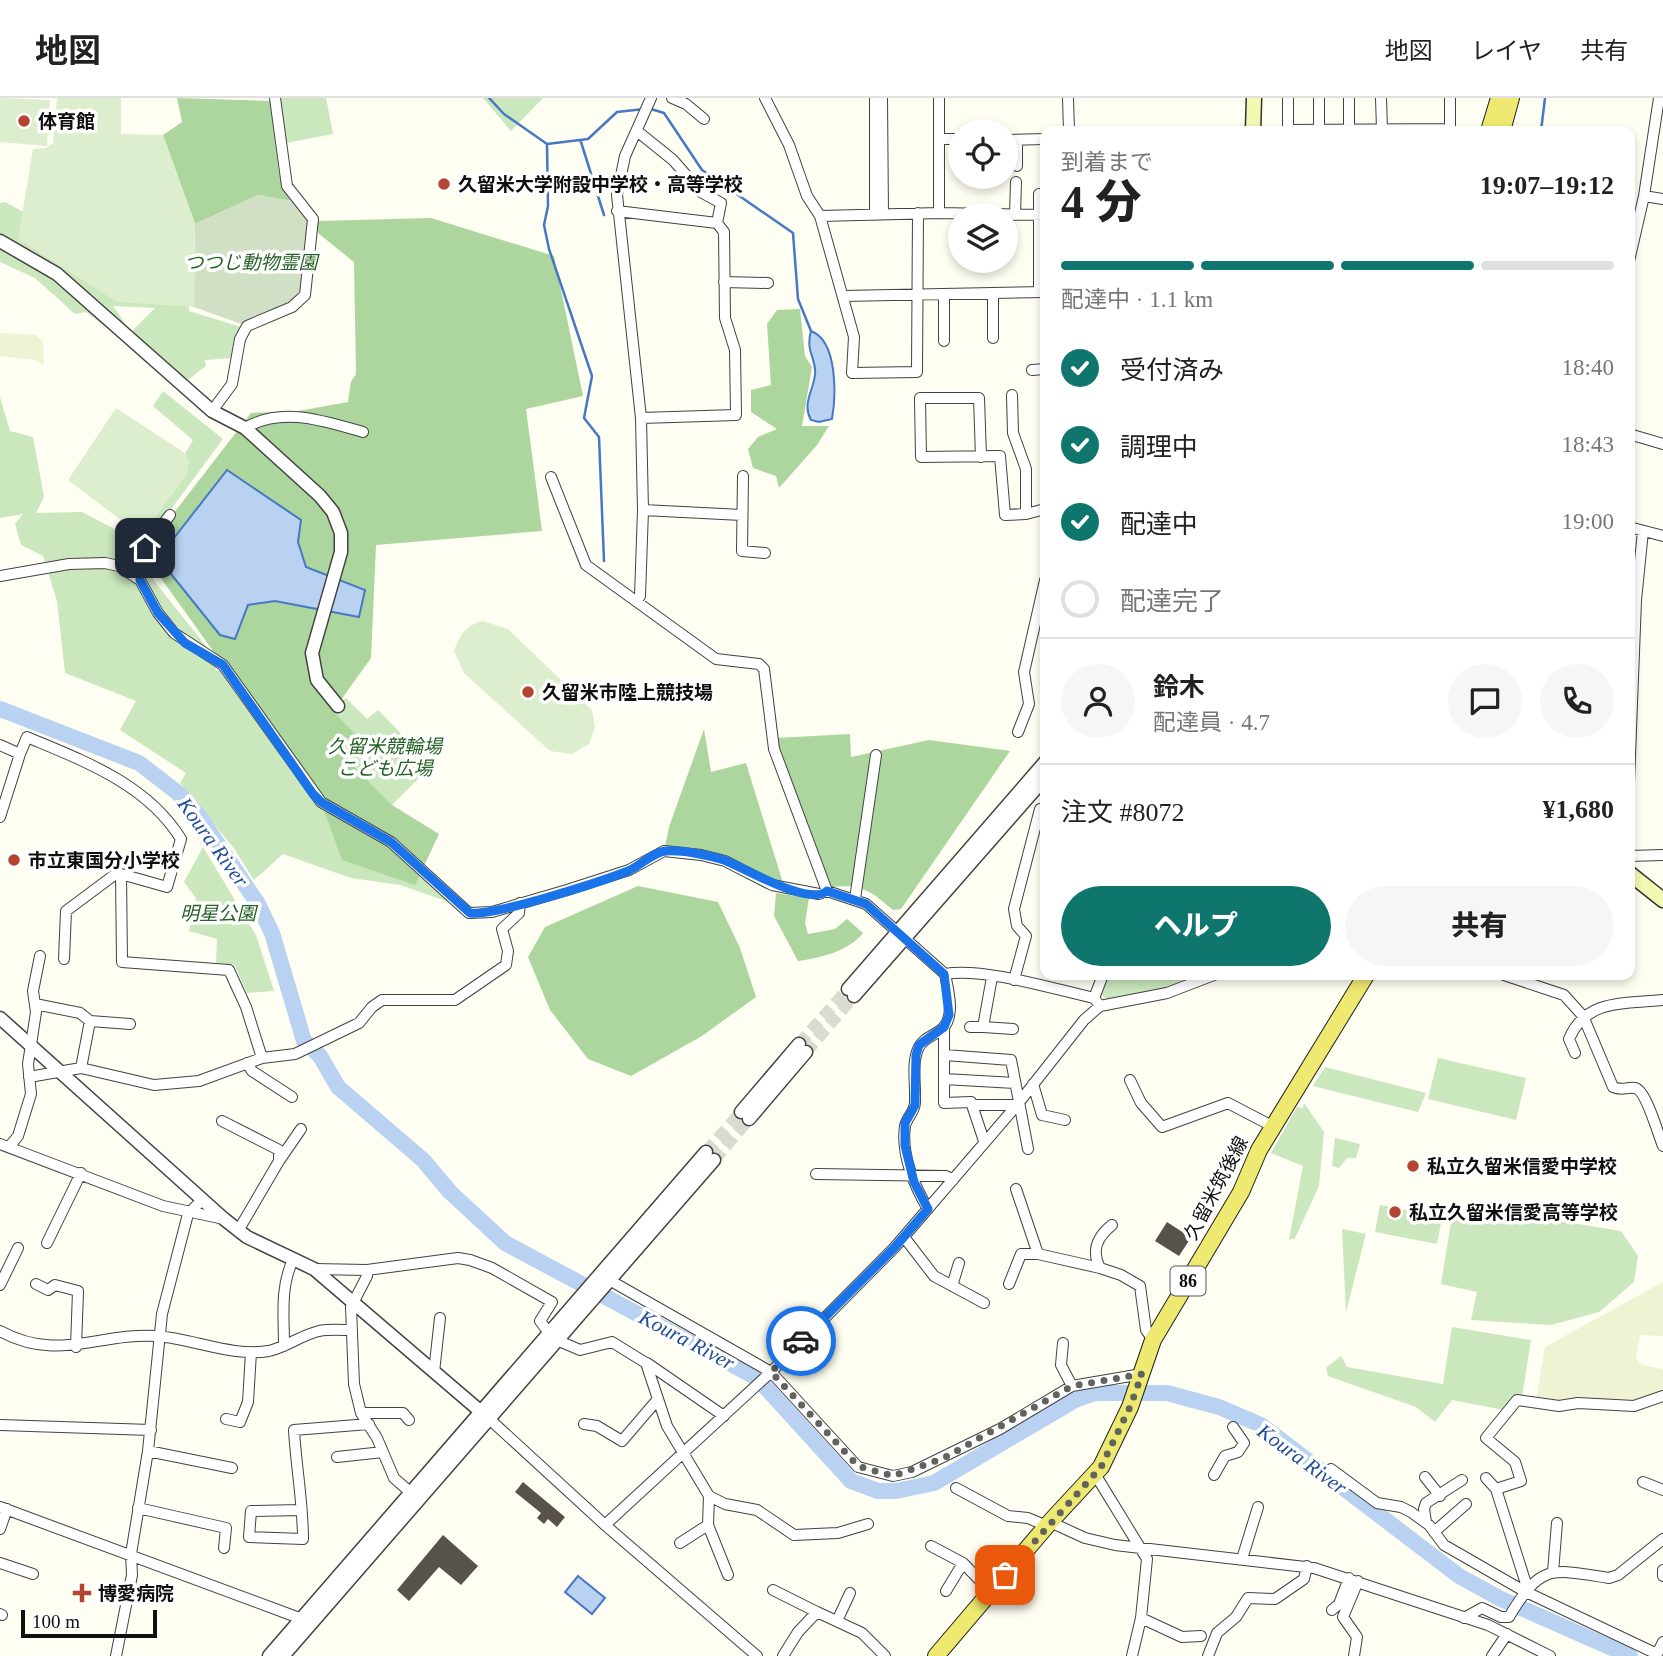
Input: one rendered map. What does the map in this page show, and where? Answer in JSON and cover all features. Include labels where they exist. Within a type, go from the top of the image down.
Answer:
[{"type":"main road","points":[[1253,126],[1254,98]]},
{"type":"main road","points":[[1491,126],[1499,98]]},
{"type":"main road","points":[[1503,126],[1511,98]]},
{"type":"main road","points":[[1635,879],[1663,900]]},
{"type":"main road","name":"久留米筑後線","points":[[936,1656],[1048,1524],[1101,1467],[1131,1404],[1153,1340],[1212,1241],[1274,1127],[1363,980]]},
{"type":"street","points":[[212,411],[232,384],[240,339],[247,326],[292,307],[305,295],[313,219],[288,186],[275,98]]},
{"type":"street","points":[[637,601],[640,596],[643,510],[641,418],[617,211],[619,178],[651,98]]},
{"type":"street","points":[[671,98],[686,104],[704,119]]},
{"type":"street","points":[[765,98],[789,145],[807,196],[820,216],[854,337],[852,373],[917,372],[918,213]]},
{"type":"street","points":[[875,98],[879,215]]},
{"type":"street","points":[[879,215],[882,98]]},
{"type":"street","points":[[939,98],[939,213]]},
{"type":"street","points":[[1068,98],[1069,126]]},
{"type":"street","points":[[1288,98],[1288,126]]},
{"type":"street","points":[[1319,98],[1319,126]]},
{"type":"street","points":[[1349,98],[1349,126]]},
{"type":"street","points":[[1381,98],[1382,126]]},
{"type":"street","points":[[1450,98],[1450,126]]},
{"type":"street","points":[[1635,231],[1644,196],[1659,98]]},
{"type":"street","points":[[637,131],[673,160],[701,192],[721,203],[718,223],[724,232],[724,318],[735,350],[736,415],[641,418]]},
{"type":"street","points":[[939,139],[948,139]]},
{"type":"street","points":[[1018,140],[1040,139]]},
{"type":"street","points":[[1039,194],[1040,201]]},
{"type":"street","points":[[1644,196],[1663,199]]},
{"type":"street","points":[[617,211],[718,223]]},
{"type":"street","points":[[820,216],[948,213]]},
{"type":"street","points":[[1018,215],[1040,215]]},
{"type":"street","points":[[0,241],[57,274],[212,411],[245,428],[320,496],[333,512],[341,533],[341,552],[320,614],[314,639],[313,667],[317,680],[338,706]]},
{"type":"street","points":[[724,282],[768,283]]},
{"type":"street","points":[[844,296],[1040,292]]},
{"type":"street","points":[[944,294],[944,341]]},
{"type":"street","points":[[993,294],[993,338]]},
{"type":"street","points":[[1032,370],[1040,369]]},
{"type":"street","points":[[1012,395],[1013,433],[1026,469],[1026,514]]},
{"type":"street","points":[[981,457],[979,398],[920,398],[921,457],[981,457],[1000,456],[1005,515],[1040,510]]},
{"type":"street","points":[[245,428],[259,420],[284,417],[322,421],[363,432]]},
{"type":"street","points":[[1635,436],[1663,444]]},
{"type":"street","points":[[551,477],[586,565],[716,659],[759,664],[764,669],[774,749],[827,891]]},
{"type":"street","points":[[743,477],[742,551],[765,553]]},
{"type":"street","points":[[643,510],[742,515]]},
{"type":"street","points":[[140,580],[140,560],[145,548],[170,515]]},
{"type":"street","points":[[1635,529],[1663,536]]},
{"type":"street","points":[[1635,586],[1643,531]]},
{"type":"street","points":[[0,576],[69,564],[104,563],[119,566],[140,580],[158,613],[174,633],[223,665],[321,802],[391,842],[470,913],[492,912],[629,870],[664,851],[725,861],[772,885],[819,894],[827,891],[866,904],[944,974],[949,999],[949,1015],[944,1027],[944,1103],[971,1102],[984,1141]]},
{"type":"street","points":[[1018,732],[1029,704],[1024,672],[1040,602]]},
{"type":"street","points":[[0,817],[27,737],[134,789],[171,823],[181,839],[167,887],[117,873],[66,911],[64,959]]},
{"type":"street","points":[[0,745],[20,754]]},
{"type":"street","points":[[855,899],[876,755]]},
{"type":"street","points":[[851,992],[1040,768]]},
{"type":"street","points":[[900,935],[1040,783]]},
{"type":"street","points":[[1014,980],[1026,936],[1017,926],[1014,909],[1040,809]]},
{"type":"street","points":[[1635,856],[1663,855]]},
{"type":"street","points":[[121,874],[122,962],[229,970],[246,1007],[262,1058]]},
{"type":"street","points":[[29,1077],[81,1068],[134,1082],[178,1085],[262,1058],[295,1054],[359,1023],[372,1007],[382,1000],[447,1002],[473,989],[506,965],[508,951],[502,929],[519,914],[520,903]]},
{"type":"street","points":[[4,1145],[19,1136],[27,1113],[35,1004],[33,991],[40,956]]},
{"type":"street","points":[[944,974],[960,971],[1014,980],[1097,1002],[1175,991],[1202,980]]},
{"type":"street","points":[[984,1027],[992,977]]},
{"type":"street","points":[[605,1525],[771,1372],[904,1237],[1017,1105],[1084,1020],[1097,1002],[1102,980]]},
{"type":"street","points":[[1524,980],[1559,991],[1583,1016],[1613,1087],[1621,1090],[1635,1088],[1644,1093],[1663,1146]]},
{"type":"street","points":[[1574,1053],[1569,1039],[1583,1016],[1601,1006],[1663,1000]]},
{"type":"street","points":[[35,1004],[80,1013],[90,1021],[130,1024]]},
{"type":"street","points":[[0,1018],[201,1200],[239,1231],[314,1269],[485,1415],[605,1525],[757,1656]]},
{"type":"street","points":[[81,1068],[90,1021]]},
{"type":"street","points":[[928,1209],[912,1174],[905,1146],[905,1123],[915,1105],[916,1055],[924,1040],[944,1027]]},
{"type":"street","points":[[970,1027],[1013,1029]]},
{"type":"street","points":[[745,1116],[803,1048]]},
{"type":"street","points":[[945,1055],[1010,1060],[1028,1149]]},
{"type":"street","points":[[247,1063],[252,1071],[292,1097]]},
{"type":"street","points":[[944,1079],[1015,1083]]},
{"type":"street","points":[[1130,1080],[1141,1103],[1162,1127],[1228,1103],[1274,1127]]},
{"type":"street","points":[[1033,1084],[1042,1115],[1065,1120]]},
{"type":"street","points":[[972,1105],[1017,1105]]},
{"type":"street","points":[[222,1121],[279,1150],[279,1161]]},
{"type":"street","points":[[239,1231],[279,1161],[301,1129]]},
{"type":"street","points":[[4,1145],[188,1214],[224,1219]]},
{"type":"street","points":[[283,1656],[485,1415],[554,1337],[591,1304],[611,1281],[710,1156],[597,1274],[578,1298],[554,1337]]},
{"type":"street","points":[[47,1243],[81,1173]]},
{"type":"street","points":[[816,1174],[912,1174],[946,1176],[953,1180]]},
{"type":"street","points":[[1016,1189],[1038,1254]]},
{"type":"street","points":[[116,1656],[131,1575],[131,1554],[151,1430],[158,1336],[188,1214],[201,1200]]},
{"type":"street","points":[[1100,1268],[1095,1249],[1104,1231],[1112,1225]]},
{"type":"street","points":[[904,1237],[934,1276],[984,1303]]},
{"type":"street","points":[[0,1285],[18,1248]]},
{"type":"street","points":[[1009,1284],[1021,1254],[1038,1254],[1121,1275],[1140,1286],[1146,1330],[1153,1340]]},
{"type":"street","points":[[314,1269],[367,1270],[458,1258],[482,1264],[552,1302],[540,1321],[554,1337],[580,1350],[611,1342],[724,1416]]},
{"type":"street","points":[[284,1346],[283,1293],[286,1274],[293,1260]]},
{"type":"street","points":[[952,1286],[959,1263]]},
{"type":"street","points":[[367,1270],[368,1276],[353,1303],[351,1330],[354,1384],[361,1413],[369,1424],[394,1478],[411,1492]]},
{"type":"street","points":[[611,1281],[771,1372],[858,1466],[893,1476],[944,1458],[1072,1386],[1142,1374]]},
{"type":"street","points":[[36,1284],[48,1290],[55,1285],[78,1291],[76,1347]]},
{"type":"street","points":[[434,1372],[440,1318]]},
{"type":"street","points":[[0,1331],[37,1346],[76,1347],[123,1337],[158,1336],[251,1352],[284,1346],[318,1331],[351,1330]]},
{"type":"street","points":[[1063,1343],[1061,1365],[1072,1386]]},
{"type":"street","points":[[226,1419],[240,1422],[248,1402],[251,1352]]},
{"type":"street","points":[[646,1363],[681,1454],[709,1496],[724,1504],[757,1510],[794,1535],[838,1533],[868,1524]]},
{"type":"street","points":[[1496,1489],[1521,1482],[1515,1462],[1486,1438],[1517,1400],[1559,1406],[1578,1403],[1634,1406],[1663,1396]]},
{"type":"street","points":[[584,1424],[597,1426],[622,1441],[658,1399]]},
{"type":"street","points":[[361,1413],[403,1413],[409,1420]]},
{"type":"street","points":[[269,1656],[411,1492],[485,1415]]},
{"type":"street","points":[[301,1510],[251,1511],[249,1537],[303,1539],[301,1510],[294,1430],[369,1424]]},
{"type":"street","points":[[0,1425],[151,1430]]},
{"type":"street","points":[[1214,1475],[1225,1456],[1238,1452],[1244,1443],[1233,1427]]},
{"type":"street","points":[[148,1451],[232,1468]]},
{"type":"street","points":[[337,1457],[383,1452]]},
{"type":"street","points":[[1331,1469],[1377,1503],[1401,1507],[1426,1522],[1444,1545],[1524,1591],[1660,1655],[1663,1642]]},
{"type":"street","points":[[1095,1474],[1147,1559],[1141,1618],[1132,1656]]},
{"type":"street","points":[[1425,1477],[1440,1496]]},
{"type":"street","points":[[1486,1478],[1496,1489],[1524,1591]]},
{"type":"street","points":[[1426,1522],[1426,1503],[1462,1480]]},
{"type":"street","points":[[1643,1482],[1663,1490]]},
{"type":"street","points":[[956,1488],[1008,1516],[1028,1518],[1085,1538],[1143,1549],[1307,1566],[1354,1579],[1488,1625],[1550,1656]]},
{"type":"street","points":[[709,1496],[708,1525],[728,1575]]},
{"type":"street","points":[[1434,1532],[1466,1504]]},
{"type":"street","points":[[1242,1559],[1258,1507]]},
{"type":"street","points":[[0,1529],[4,1508],[302,1619]]},
{"type":"street","points":[[138,1508],[226,1528],[224,1548]]},
{"type":"street","points":[[1553,1572],[1557,1523]]},
{"type":"street","points":[[680,1543],[708,1525]]},
{"type":"street","points":[[1464,1618],[1482,1608],[1501,1617],[1509,1616],[1524,1591],[1537,1577],[1553,1572],[1609,1578],[1618,1575],[1663,1539]]},
{"type":"street","points":[[931,1546],[963,1563],[991,1592]]},
{"type":"street","points":[[0,1563],[33,1574]]},
{"type":"street","points":[[946,1591],[963,1563]]},
{"type":"street","points":[[1208,1656],[1217,1633],[1236,1617],[1248,1598],[1275,1599],[1304,1579],[1307,1566]]},
{"type":"street","points":[[1663,1570],[1663,1576]]},
{"type":"street","points":[[1332,1610],[1339,1604],[1354,1579]]},
{"type":"street","points":[[1354,1579],[1343,1617],[1357,1637],[1354,1656]]},
{"type":"street","points":[[773,1590],[862,1633],[885,1656]]},
{"type":"street","points":[[837,1621],[850,1593]]},
{"type":"street","points":[[783,1656],[798,1632],[817,1612]]},
{"type":"street","points":[[1141,1618],[1182,1637],[1201,1636]]},
{"type":"street","points":[[1492,1656],[1507,1634]]},
{"type":"green space","name":"体育館","points":[[0,98],[50,100],[47,146],[0,142]]},
{"type":"green space","points":[[57,98],[121,98],[121,134],[163,135],[195,224],[194,307],[117,302],[18,239],[33,149],[46,148],[53,143]]},
{"type":"green space","points":[[177,98],[270,101],[279,173],[291,201],[258,195],[195,224],[163,135],[182,122]]},
{"type":"green space","points":[[277,98],[326,98],[333,134],[286,143]]},
{"type":"green space","points":[[483,98],[543,98],[511,131]]},
{"type":"green space","name":"つつじ動物霊園","points":[[258,195],[299,202],[313,219],[305,295],[247,326],[194,307],[195,224]]},
{"type":"green space","points":[[5,202],[189,302],[189,311],[241,327],[233,358],[205,360],[206,366],[185,382],[130,333],[155,308],[113,306],[125,323],[115,334],[86,312],[75,314],[35,278],[0,262],[0,203]]},
{"type":"green space","points":[[431,218],[554,256],[583,396],[526,409],[542,531],[376,545],[371,658],[333,711],[354,733],[338,750],[392,805],[439,834],[415,885],[342,860],[321,802],[143,553],[251,413],[298,411],[348,402],[351,382],[356,374],[354,262],[318,233],[316,221]]},
{"type":"green space","points":[[800,309],[805,356],[812,367],[802,426],[829,426],[817,445],[779,488],[776,476],[753,468],[748,449],[758,437],[777,429],[751,412],[751,390],[771,385],[767,324],[777,310]]},
{"type":"green space","points":[[0,333],[35,335],[43,341],[44,366],[35,360],[0,356]]},
{"type":"green space","points":[[163,391],[223,439],[143,547],[154,581],[214,656],[216,671],[223,665],[371,828],[458,905],[400,885],[351,878],[283,854],[254,880],[233,847],[180,783],[186,773],[120,730],[136,701],[65,673],[57,601],[43,556],[21,545],[15,524],[23,514],[0,518],[0,397],[10,431],[33,437],[44,497],[36,513],[82,512],[126,535],[142,536],[189,462],[185,453],[193,440],[153,406]]},
{"type":"green space","points":[[116,408],[185,453],[189,462],[187,474],[142,536],[68,480]]},
{"type":"green space","name":"久留米市陸上競技場","points":[[483,621],[508,629],[592,710],[595,728],[589,744],[572,754],[550,751],[464,673],[454,651],[464,632]]},
{"type":"green space","name":"久留米競輪場 こども広場","points":[[346,698],[367,719],[378,710],[432,765],[392,805],[337,749],[332,711]]},
{"type":"green space","points":[[704,729],[711,772],[746,763],[783,883],[725,861],[664,851],[669,827]]},
{"type":"green space","points":[[850,734],[851,757],[929,740],[1010,751],[901,909],[893,910],[866,890],[832,887],[775,754],[777,738]]},
{"type":"green space","name":"明星公園","points":[[203,847],[256,935],[274,991],[247,993],[234,964],[216,964],[217,939],[189,931],[196,898],[184,882]]},
{"type":"green space","points":[[638,886],[718,902],[740,948],[756,997],[702,1036],[631,1076],[588,1059],[550,1010],[528,957],[545,927]]},
{"type":"green space","points":[[776,893],[809,898],[805,923],[808,934],[835,929],[847,919],[863,933],[842,949],[825,956],[798,961],[774,916]]},
{"type":"green space","points":[[1106,980],[1191,980],[1167,990],[1108,1000],[1101,995]]},
{"type":"green space","points":[[1438,1058],[1526,1078],[1516,1120],[1428,1099]]},
{"type":"green space","points":[[1325,1067],[1426,1093],[1418,1112],[1313,1086]]},
{"type":"green space","points":[[1304,1103],[1324,1132],[1319,1186],[1295,1238],[1289,1240],[1303,1166],[1271,1153],[1297,1107],[1303,1108]]},
{"type":"green space","points":[[1335,1138],[1360,1144],[1356,1158],[1347,1158],[1339,1168],[1332,1166]]},
{"type":"green space","points":[[1454,1204],[1621,1231],[1638,1256],[1634,1282],[1599,1312],[1551,1325],[1471,1320],[1477,1292],[1441,1284]]},
{"type":"green space","points":[[1380,1205],[1442,1217],[1437,1244],[1375,1232]]},
{"type":"green space","points":[[1342,1229],[1366,1234],[1346,1312]]},
{"type":"green space","points":[[1663,1282],[1663,1336],[1640,1335],[1636,1358],[1642,1365],[1663,1369],[1663,1394],[1614,1404],[1557,1404],[1536,1400],[1545,1347]]},
{"type":"green space","points":[[1452,1327],[1531,1340],[1522,1397],[1504,1410],[1452,1400],[1435,1422],[1416,1407],[1328,1376],[1326,1368],[1341,1356],[1347,1367],[1443,1384]]},
{"type":"water","points":[[811,331],[820,337],[826,346],[833,370],[832,419],[819,422],[811,420],[808,408],[815,375],[809,345]]},
{"type":"water","points":[[227,470],[301,520],[298,542],[306,567],[365,590],[359,617],[275,601],[248,605],[235,639],[220,635],[171,574],[166,555],[174,538]]},
{"type":"water","points":[[578,1576],[605,1598],[592,1614],[565,1592]]},
{"type":"building","points":[[1167,1222],[1184,1233],[1187,1229],[1194,1233],[1179,1256],[1155,1241]]},
{"type":"building","points":[[523,1482],[565,1517],[557,1527],[548,1519],[544,1524],[537,1518],[541,1513],[515,1492]]},
{"type":"building","points":[[443,1535],[478,1566],[461,1585],[439,1567],[409,1601],[397,1590]]},
{"type":"waterway","points":[[489,98],[504,114],[547,144],[548,206],[544,225],[549,249],[592,376],[584,418],[599,437],[604,561]]},
{"type":"waterway","points":[[1542,126],[1545,98]]},
{"type":"waterway","points":[[547,144],[588,139],[617,112],[644,109]]},
{"type":"waterway","points":[[651,109],[664,113],[702,170],[793,233],[798,299],[811,331]]},
{"type":"waterway","points":[[581,142],[604,215]]},
{"type":"waterway","name":"Koura River","points":[[0,709],[139,763],[178,793],[199,816],[258,904],[272,933],[304,1041],[320,1056],[338,1087],[423,1160],[450,1192],[505,1243],[757,1378],[851,1481],[878,1491],[896,1491],[934,1483],[1075,1400],[1095,1393],[1167,1393],[1219,1407],[1261,1425],[1459,1576],[1501,1599],[1630,1656]]},
{"type":"tunnel","points":[[799,1044],[848,989]]},
{"type":"tunnel","points":[[806,1052],[854,996]]},
{"type":"tunnel","points":[[706,1152],[741,1112]]},
{"type":"tunnel","points":[[714,1160],[749,1119]]},
{"type":"way so far","points":[[801,1341],[771,1372],[858,1466],[878,1474],[893,1476],[912,1472],[944,1458],[1000,1429],[1072,1386],[1142,1374],[1130,1407],[1101,1467],[1005,1575]]},
{"type":"place","name":"体育館","points":[[24,121]]},
{"type":"place","name":"久留米大学附設中学校・高等学校","points":[[444,184]]},
{"type":"place","name":"久留米市陸上競技場","points":[[528,692]]},
{"type":"place","name":"市立東国分小学校","points":[[14,860]]},
{"type":"place","name":"私立久留米信愛中学校","points":[[1413,1166]]},
{"type":"place","name":"私立久留米信愛高等学校","points":[[1395,1212]]},
{"type":"place","name":"博愛病院","points":[[82,1593]]},
{"type":"route","points":[[145,548],[140,560],[140,580],[158,613],[185,643],[223,665],[231,679],[249,698],[313,794],[321,802],[371,828],[391,842],[470,913],[492,912],[568,890],[629,870],[664,851],[701,855],[725,861],[772,885],[819,894],[827,891],[866,904],[944,974],[948,987],[949,1015],[944,1027],[919,1045],[916,1055],[915,1105],[913,1114],[905,1123],[905,1146],[914,1182],[928,1209],[895,1247],[801,1341]]}]
